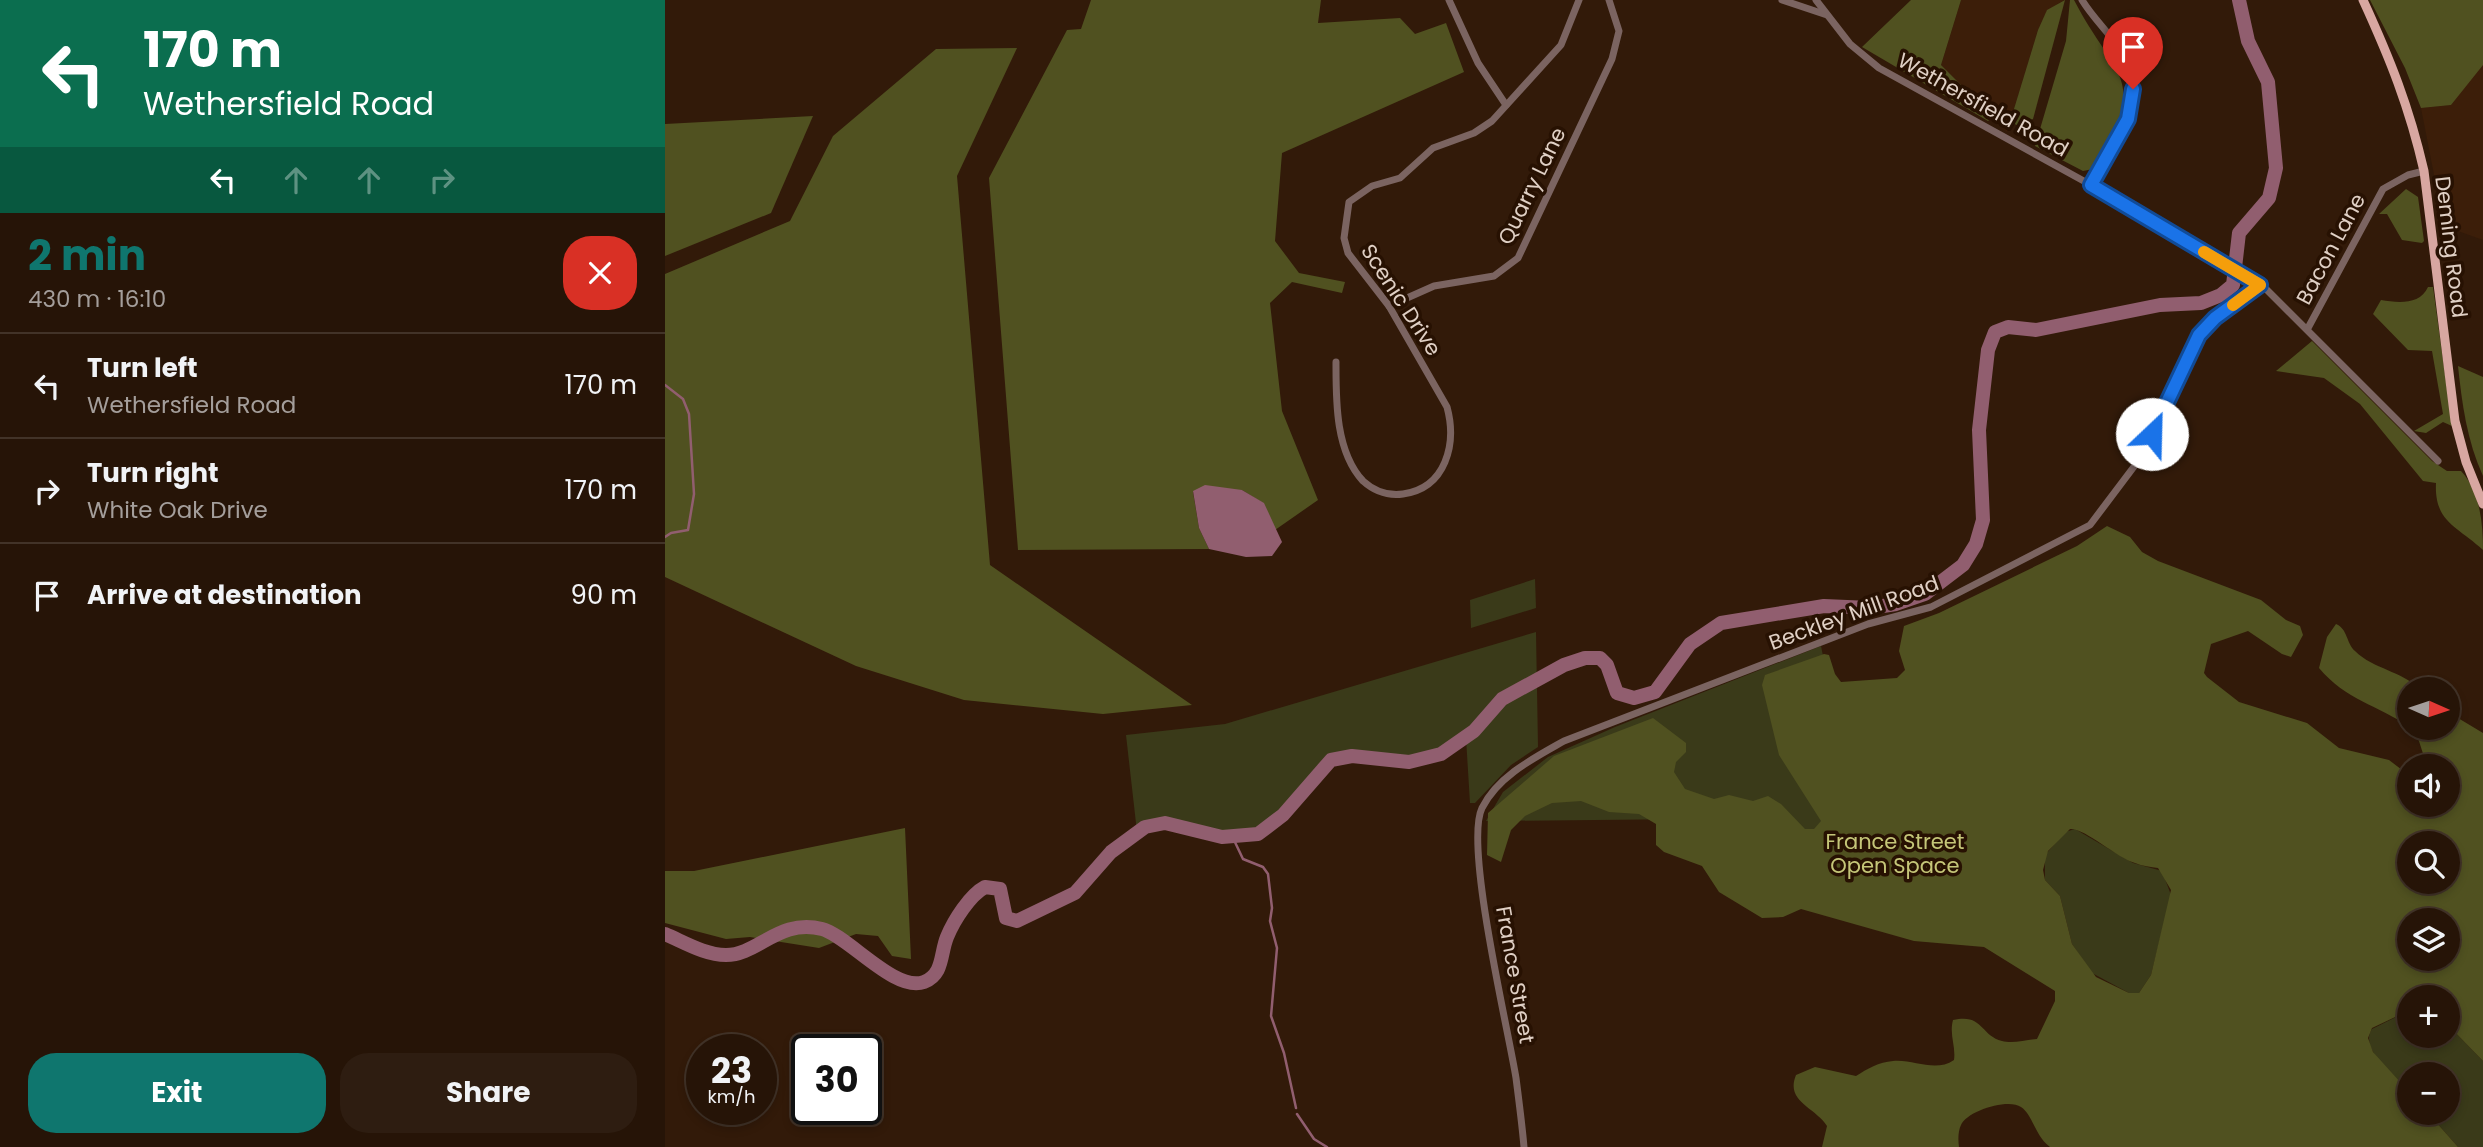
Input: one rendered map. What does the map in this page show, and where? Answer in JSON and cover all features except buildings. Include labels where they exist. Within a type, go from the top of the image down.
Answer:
[{"type":"main road","name":"Deming Road","points":[[2363,0],[2399,80],[2424,171],[2455,421],[2466,462],[2483,504]]},
{"type":"street","points":[[1449,0],[1478,63],[1506,105]]},
{"type":"street","name":"Scenic Drive","points":[[1336,362],[1336,418],[1362,479],[1375,490],[1393,495],[1416,492],[1433,482],[1445,466],[1452,424],[1436,385],[1413,351],[1389,306],[1348,253],[1345,229],[1349,202],[1372,186],[1400,178],[1433,148],[1485,127],[1561,45],[1579,0]]},
{"type":"street","name":"Quarry Lane","points":[[1389,306],[1434,286],[1494,276],[1518,258],[1612,59],[1619,31],[1609,0]]},
{"type":"street","points":[[1783,0],[1826,15]]},
{"type":"street","name":"Wethersfield Road","points":[[1816,0],[1850,44],[1879,68],[2091,185],[2260,285],[2308,328],[2438,461]]},
{"type":"street","points":[[2082,0],[2124,56],[2133,89],[2128,119],[2091,185]]},
{"type":"street","name":"Bacon Lane","points":[[2308,328],[2383,189],[2408,175],[2424,171]]},
{"type":"street","name":"Beckley Mill Road","points":[[1481,809],[1492,794],[1523,764],[1564,741],[1868,624],[1931,607],[2090,525],[2142,456],[2199,335],[2215,318],[2260,285]]},
{"type":"street","name":"France Street","points":[[1481,809],[1477,839],[1479,867],[1516,1080],[1524,1147]]},
{"type":"shaded area","points":[[1961,0],[2064,0],[2047,11],[2038,30],[2007,132],[1941,65]]},
{"type":"shaded area","points":[[2481,65],[2483,240],[2444,226],[2421,108],[2451,105]]},
{"type":"shaded area","points":[[1205,485],[1242,490],[1264,503],[1282,542],[1272,556],[1246,557],[1209,549],[1199,528],[1193,491]]},
{"type":"green space","points":[[1091,0],[1321,0],[1318,23],[1400,18],[1415,34],[1446,23],[1464,72],[1282,153],[1275,241],[1299,273],[1345,282],[1342,293],[1292,282],[1270,303],[1282,411],[1318,500],[1275,530],[1263,503],[1242,490],[1193,492],[1199,528],[1209,549],[1018,550],[989,178],[1067,30],[1081,29]]},
{"type":"green space","points":[[1911,0],[1961,0],[1941,65],[1993,117],[1988,121],[1862,47]]},
{"type":"green space","points":[[2065,0],[2033,119],[2019,126],[2010,122],[2038,30],[2047,10]]},
{"type":"green space","points":[[2070,0],[2074,0],[2114,65],[2124,96],[2111,138],[2093,169],[2083,171],[2035,146],[2066,41]]},
{"type":"green space","points":[[2370,0],[2483,0],[2483,65],[2451,105],[2421,108],[2405,68]]},
{"type":"green space","points":[[1017,48],[957,176],[990,565],[1192,705],[1103,714],[964,700],[856,666],[665,577],[665,274],[790,221],[833,136],[936,49]]},
{"type":"green space","points":[[813,116],[771,213],[665,256],[665,124]]},
{"type":"green space","points":[[2406,189],[2418,197],[2424,241],[2422,243],[2402,240],[2387,214],[2379,214]]},
{"type":"green space","points":[[2428,287],[2433,287],[2452,426],[2443,422],[2426,433],[2414,431],[2443,414],[2432,351],[2408,350],[2373,314],[2381,300],[2414,300]]},
{"type":"green space","points":[[2312,341],[2432,461],[2447,471],[2461,471],[2476,498],[2481,518],[2483,550],[2443,515],[2436,496],[2436,483],[2423,481],[2360,404],[2324,378],[2276,371]]},
{"type":"green space","points":[[2458,366],[2483,377],[2483,476],[2469,436]]},
{"type":"green space","name":"France Street Open Space","points":[[2107,526],[2130,537],[2142,552],[2158,561],[2261,600],[2286,620],[2300,626],[2303,635],[2291,657],[2248,631],[2211,644],[2204,673],[2239,702],[2307,723],[2339,748],[2389,760],[2397,766],[2397,817],[2460,817],[2460,754],[2423,754],[2419,740],[2461,740],[2461,720],[2483,733],[2483,1061],[2460,1037],[2460,985],[2397,985],[2397,1016],[2372,1028],[2368,1038],[2373,1052],[2397,1079],[2397,1125],[2439,1125],[2458,1147],[2050,1147],[2021,1107],[2007,1104],[1988,1107],[1965,1120],[1959,1130],[1959,1147],[1822,1147],[1827,1126],[1798,1098],[1794,1084],[1796,1075],[1815,1067],[1856,1076],[1878,1064],[1893,1061],[1932,1066],[1947,1064],[1954,1060],[1953,1020],[1970,1019],[2002,1041],[2037,1039],[2055,1001],[2055,991],[1984,947],[1914,941],[1801,909],[1783,917],[1762,918],[1719,892],[1702,866],[1664,852],[1656,845],[1656,824],[1639,814],[1609,812],[1581,801],[1552,803],[1525,816],[1511,830],[1501,862],[1487,855],[1488,813],[1554,756],[1653,718],[1686,743],[1686,752],[1676,762],[1674,772],[1685,789],[1714,799],[1729,795],[1753,801],[1768,796],[1781,804],[1805,829],[1814,829],[1821,821],[1779,755],[1762,685],[1765,675],[1824,654],[1829,655],[1835,674],[1841,682],[1897,678],[1905,670],[1899,651],[1904,626],[1939,613],[2077,546]],"holes":[[[2070,829],[2092,838],[2128,860],[2158,868],[2171,890],[2151,975],[2139,993],[2129,993],[2096,977],[2072,944],[2060,896],[2045,880],[2043,870],[2048,851]]]},
{"type":"green space","points":[[1535,579],[1536,608],[1471,628],[1470,600]]},
{"type":"green space","points":[[2336,624],[2340,626],[2352,648],[2362,657],[2402,677],[2397,677],[2397,718],[2340,688],[2319,668],[2327,637]]},
{"type":"green space","points":[[1536,632],[1538,747],[1511,765],[1475,803],[1470,803],[1466,738],[1441,754],[1416,761],[1352,756],[1331,760],[1283,815],[1254,835],[1222,837],[1165,823],[1137,832],[1126,735],[1225,724]]},
{"type":"green space","name":"France Street Open Space","points":[[1821,646],[1829,686],[1926,876],[1692,819],[1486,821],[1503,792],[1548,757],[1615,727]]},
{"type":"green space","points":[[905,828],[911,959],[892,956],[878,936],[856,934],[819,948],[750,937],[726,939],[665,923],[665,871],[694,871]]},
{"type":"green space","points":[[2075,829],[2133,863],[2162,871],[2171,895],[2151,975],[2139,993],[2129,993],[2092,973],[2072,944],[2060,896],[2045,880],[2045,855],[2065,832]]},
{"type":"green space","points":[[2397,1016],[2397,1048],[2460,1048],[2460,1037],[2483,1061],[2483,1147],[2458,1147],[2439,1125],[2460,1125],[2460,1062],[2397,1062],[2397,1079],[2374,1054],[2369,1037],[2372,1029]]},
{"type":"waterway","points":[[665,934],[702,950],[726,955],[748,949],[793,928],[822,929],[899,979],[912,983],[924,982],[938,969],[947,937],[958,916],[968,902],[985,887],[1000,889],[1006,918],[1017,921],[1075,893],[1111,852],[1145,827],[1165,823],[1222,837],[1258,834],[1283,815],[1331,760],[1352,756],[1409,762],[1441,754],[1474,731],[1502,699],[1564,665],[1585,658],[1600,658],[1607,665],[1617,693],[1634,698],[1655,692],[1690,644],[1721,623],[1824,606],[1870,608],[1896,604],[1925,594],[1963,565],[1976,544],[1983,520],[1979,430],[1988,350],[1995,332],[2008,327],[2036,330],[2160,305],[2201,303],[2221,295],[2233,285],[2239,233],[2269,198],[2276,168],[2268,82],[2248,41],[2239,0]]},
{"type":"waterway","points":[[665,385],[683,399],[689,414],[694,494],[688,530],[665,537]]},
{"type":"waterway","points":[[1233,838],[1243,859],[1263,867],[1268,874],[1272,908],[1270,921],[1277,948],[1271,1016],[1284,1053],[1296,1108]]},
{"type":"waterway","points":[[1297,1114],[1314,1139],[1327,1147]]},
{"type":"slow traffic","points":[[2204,252],[2260,285],[2233,305]]},
{"type":"route","points":[[2133,89],[2128,119],[2091,185],[2260,285],[2215,318],[2199,335],[2190,349],[2152,434]]}]
